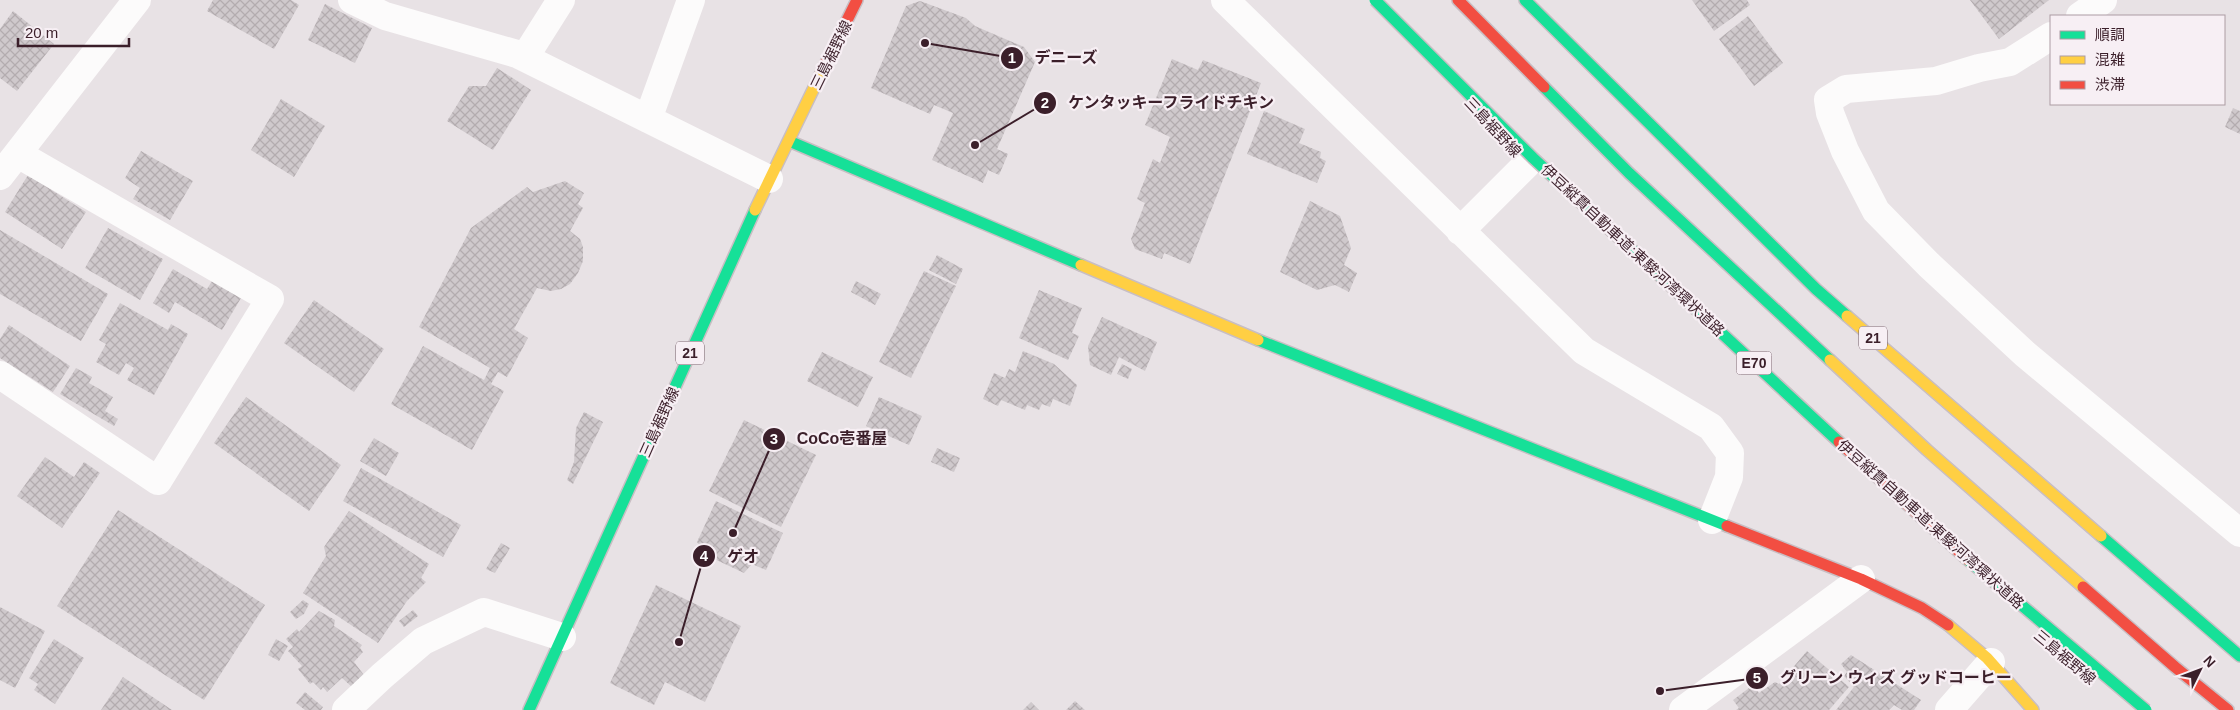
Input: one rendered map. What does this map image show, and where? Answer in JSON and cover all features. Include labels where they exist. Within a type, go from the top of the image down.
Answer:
[{"type":"main road","name":"三島裾野線","points":[[529,710],[769,179],[857,0]]},
{"type":"main road","name":"三島裾野線","points":[[1376,0],[1527,164],[1913,525]]},
{"type":"main road","name":"伊豆縦貫自動車道;東駿河湾環状道路","points":[[1376,0],[1533,158],[1941,536],[2146,710]]},
{"type":"main road","points":[[1458,0],[1629,172],[1927,450],[2175,667],[2228,710]]},
{"type":"main road","name":"21","points":[[1525,0],[1816,289],[2240,656]]},
{"type":"main road","points":[[789,141],[1263,342],[1861,579],[1913,604],[1954,630],[1991,662],[2033,710]]},
{"type":"main road","name":"三島裾野線","points":[[1942,552],[2128,710]]},
{"type":"street","points":[[0,176],[137,0]]},
{"type":"street","points":[[352,0],[385,16],[525,57],[769,179]]},
{"type":"street","points":[[525,57],[561,0]]},
{"type":"street","points":[[648,119],[691,0]]},
{"type":"street","points":[[1225,0],[1584,351],[1711,427],[1730,453],[1729,477],[1712,520]]},
{"type":"street","points":[[2081,15],[2102,0]]},
{"type":"street","points":[[2050,37],[2010,62],[1979,68],[1936,81],[1846,88],[1828,100],[1830,113],[1842,144],[1876,211],[1929,265],[2025,354],[2240,533]]},
{"type":"street","points":[[0,375],[158,481],[270,299],[18,154]]},
{"type":"street","points":[[1460,231],[1527,164]]},
{"type":"street","points":[[1683,710],[1861,579]]},
{"type":"street","points":[[346,710],[423,641],[484,612],[562,637]]},
{"type":"street","points":[[1949,710],[1991,662]]},
{"type":"building","points":[[213,0],[291,0],[299,5],[274,49],[207,11]]},
{"type":"building","points":[[1692,0],[1747,0],[1750,5],[1714,31]]},
{"type":"building","points":[[1970,0],[2049,0],[1999,39]]},
{"type":"building","points":[[920,1],[966,18],[975,26],[1024,47],[1035,62],[997,149],[1008,154],[999,175],[988,170],[983,183],[932,160],[953,113],[934,105],[930,114],[871,88],[906,6]]},
{"type":"building","points":[[325,4],[372,28],[355,63],[308,40]]},
{"type":"building","points":[[13,11],[54,44],[17,91],[0,78],[0,29]]},
{"type":"building","points":[[1748,16],[1783,63],[1754,86],[1719,39]]},
{"type":"building","points":[[1172,59],[1198,70],[1203,60],[1261,83],[1190,264],[1164,253],[1162,259],[1135,249],[1131,239],[1145,203],[1137,199],[1153,159],[1160,163],[1170,137],[1145,125]]},
{"type":"building","points":[[497,68],[531,90],[493,150],[447,121],[469,86],[486,86]]},
{"type":"building","points":[[281,99],[325,126],[294,177],[251,150]]},
{"type":"building","points":[[2233,108],[2240,111],[2240,134],[2225,127]]},
{"type":"building","points":[[1264,111],[1305,129],[1299,143],[1321,152],[1320,158],[1326,161],[1317,183],[1247,154]]},
{"type":"building","points":[[141,151],[193,181],[170,220],[133,199],[140,188],[125,178]]},
{"type":"building","points":[[28,175],[86,212],[62,249],[5,212]]},
{"type":"building","points":[[565,181],[584,193],[578,204],[583,208],[570,231],[580,239],[583,247],[583,261],[578,273],[570,284],[561,289],[551,291],[537,288],[514,329],[528,338],[507,377],[498,372],[491,384],[504,391],[472,450],[391,404],[423,346],[484,380],[490,368],[419,327],[471,228],[527,187],[533,192]]},
{"type":"building","points":[[1310,201],[1340,216],[1351,248],[1344,265],[1357,273],[1349,292],[1335,285],[1317,290],[1280,272]]},
{"type":"building","points":[[108,228],[163,259],[140,300],[85,268]]},
{"type":"building","points":[[0,230],[108,294],[81,341],[0,294]]},
{"type":"building","points":[[937,255],[963,269],[956,284],[929,270]]},
{"type":"building","points":[[173,269],[207,289],[212,281],[241,298],[222,330],[175,302],[169,313],[153,303]]},
{"type":"building","points":[[924,271],[956,286],[911,378],[879,362]]},
{"type":"building","points":[[856,281],[881,294],[875,305],[851,292]]},
{"type":"building","points":[[1039,290],[1082,308],[1072,333],[1079,336],[1068,360],[1019,338]]},
{"type":"building","points":[[314,300],[384,349],[354,392],[284,343]]},
{"type":"building","points":[[120,303],[168,330],[171,324],[188,334],[154,395],[127,380],[134,368],[126,363],[119,375],[96,362],[106,344],[99,340]]},
{"type":"building","points":[[1102,317],[1157,342],[1145,371],[1119,357],[1111,375],[1090,365],[1088,346]]},
{"type":"building","points":[[9,325],[70,366],[53,392],[0,358],[0,339]]},
{"type":"building","points":[[1023,351],[1054,364],[1077,385],[1070,406],[1053,399],[1050,407],[1042,404],[1039,410],[1027,405],[1025,410],[1001,400],[998,406],[983,399],[994,373],[1005,378],[1009,369],[1015,372]]},
{"type":"building","points":[[822,352],[873,377],[858,407],[807,381]]},
{"type":"building","points":[[1122,364],[1132,369],[1128,379],[1117,374]]},
{"type":"building","points":[[76,368],[92,377],[89,383],[113,397],[105,411],[118,419],[114,426],[60,394]]},
{"type":"building","points":[[246,397],[341,465],[309,511],[214,443]]},
{"type":"building","points":[[879,397],[922,416],[909,445],[866,426]]},
{"type":"building","points":[[584,412],[603,422],[573,484],[567,480],[574,462],[576,428]]},
{"type":"building","points":[[744,420],[816,455],[781,527],[709,491]]},
{"type":"building","points":[[374,438],[399,453],[386,476],[360,461]]},
{"type":"building","points":[[937,448],[960,458],[954,472],[931,462]]},
{"type":"building","points":[[45,457],[74,477],[84,462],[100,473],[62,528],[17,496]]},
{"type":"building","points":[[361,468],[461,525],[443,557],[343,501]]},
{"type":"building","points":[[716,501],[783,533],[766,570],[752,564],[744,573],[708,556],[697,542]]},
{"type":"building","points":[[118,510],[265,605],[204,700],[57,606]]},
{"type":"building","points":[[349,511],[429,564],[421,578],[426,582],[407,601],[378,643],[303,593],[326,556],[324,547]]},
{"type":"building","points":[[501,543],[510,548],[495,573],[486,569]]},
{"type":"building","points":[[656,585],[741,626],[705,702],[665,682],[654,705],[610,683]]},
{"type":"building","points":[[303,600],[309,604],[304,614],[296,619],[290,612]]},
{"type":"building","points":[[0,607],[45,631],[15,688],[0,680]]},
{"type":"building","points":[[413,610],[418,616],[404,627],[399,621]]},
{"type":"building","points":[[319,611],[335,620],[334,626],[362,645],[360,648],[363,652],[354,662],[364,675],[352,687],[342,678],[327,692],[323,687],[321,690],[313,682],[310,684],[298,669],[302,666],[288,651],[293,647],[286,639],[297,629],[299,632]]},
{"type":"building","points":[[54,639],[84,658],[55,704],[34,690],[38,684],[29,678]]},
{"type":"building","points":[[276,639],[288,646],[279,661],[268,655]]},
{"type":"building","points":[[1807,651],[1849,687],[1829,710],[1736,710],[1739,708],[1733,700],[1753,685],[1759,693],[1775,682],[1779,684]]},
{"type":"building","points":[[1851,655],[1921,700],[1914,710],[1902,710],[1894,705],[1889,710],[1836,710],[1854,687],[1844,676],[1847,672],[1841,664]]},
{"type":"building","points":[[123,677],[172,710],[101,710]]},
{"type":"building","points":[[305,692],[323,707],[321,710],[305,710],[296,703]]},
{"type":"building","points":[[1075,701],[1085,710],[1066,710]]},
{"type":"building","points":[[1031,702],[1039,710],[1023,710]]},
{"type":"traffic: fast","points":[[1375,0],[1533,158],[1839,442]]},
{"type":"traffic: fast","points":[[1525,0],[1816,289],[1847,316]]},
{"type":"traffic: fast","points":[[1544,87],[1629,173],[1830,360]]},
{"type":"traffic: fast","points":[[789,141],[1081,265]]},
{"type":"traffic: fast","points":[[529,710],[755,210]]},
{"type":"traffic: fast","points":[[1258,340],[1727,526]]},
{"type":"traffic: fast","points":[[2101,536],[2240,656]]},
{"type":"traffic: fast","points":[[1968,560],[2146,710]]},
{"type":"traffic: slow","points":[[755,210],[824,67]]},
{"type":"traffic: slow","points":[[1081,265],[1258,340]]},
{"type":"traffic: slow","points":[[1847,316],[2101,536]]},
{"type":"traffic: slow","points":[[1830,360],[1927,450],[2083,587]]},
{"type":"traffic: slow","points":[[1948,625],[1987,658],[2033,710]]},
{"type":"traffic: jam","points":[[824,67],[857,0]]},
{"type":"traffic: jam","points":[[1458,0],[1544,87]]},
{"type":"traffic: jam","points":[[1839,442],[1968,560]]},
{"type":"traffic: jam","points":[[1727,526],[1861,579],[1922,608],[1948,625]]},
{"type":"traffic: jam","points":[[2083,587],[2228,710]]},
{"type":"place","name":"デニーズ","points":[[925,43]]},
{"type":"place","name":"ケンタッキーフライドチキン","points":[[975,145]]},
{"type":"place","name":"CoCo壱番屋","points":[[733,533]]},
{"type":"place","name":"ゲオ","points":[[679,642]]},
{"type":"place","name":"グリーン ウィズ グッドコーヒー","points":[[1660,691]]}]
